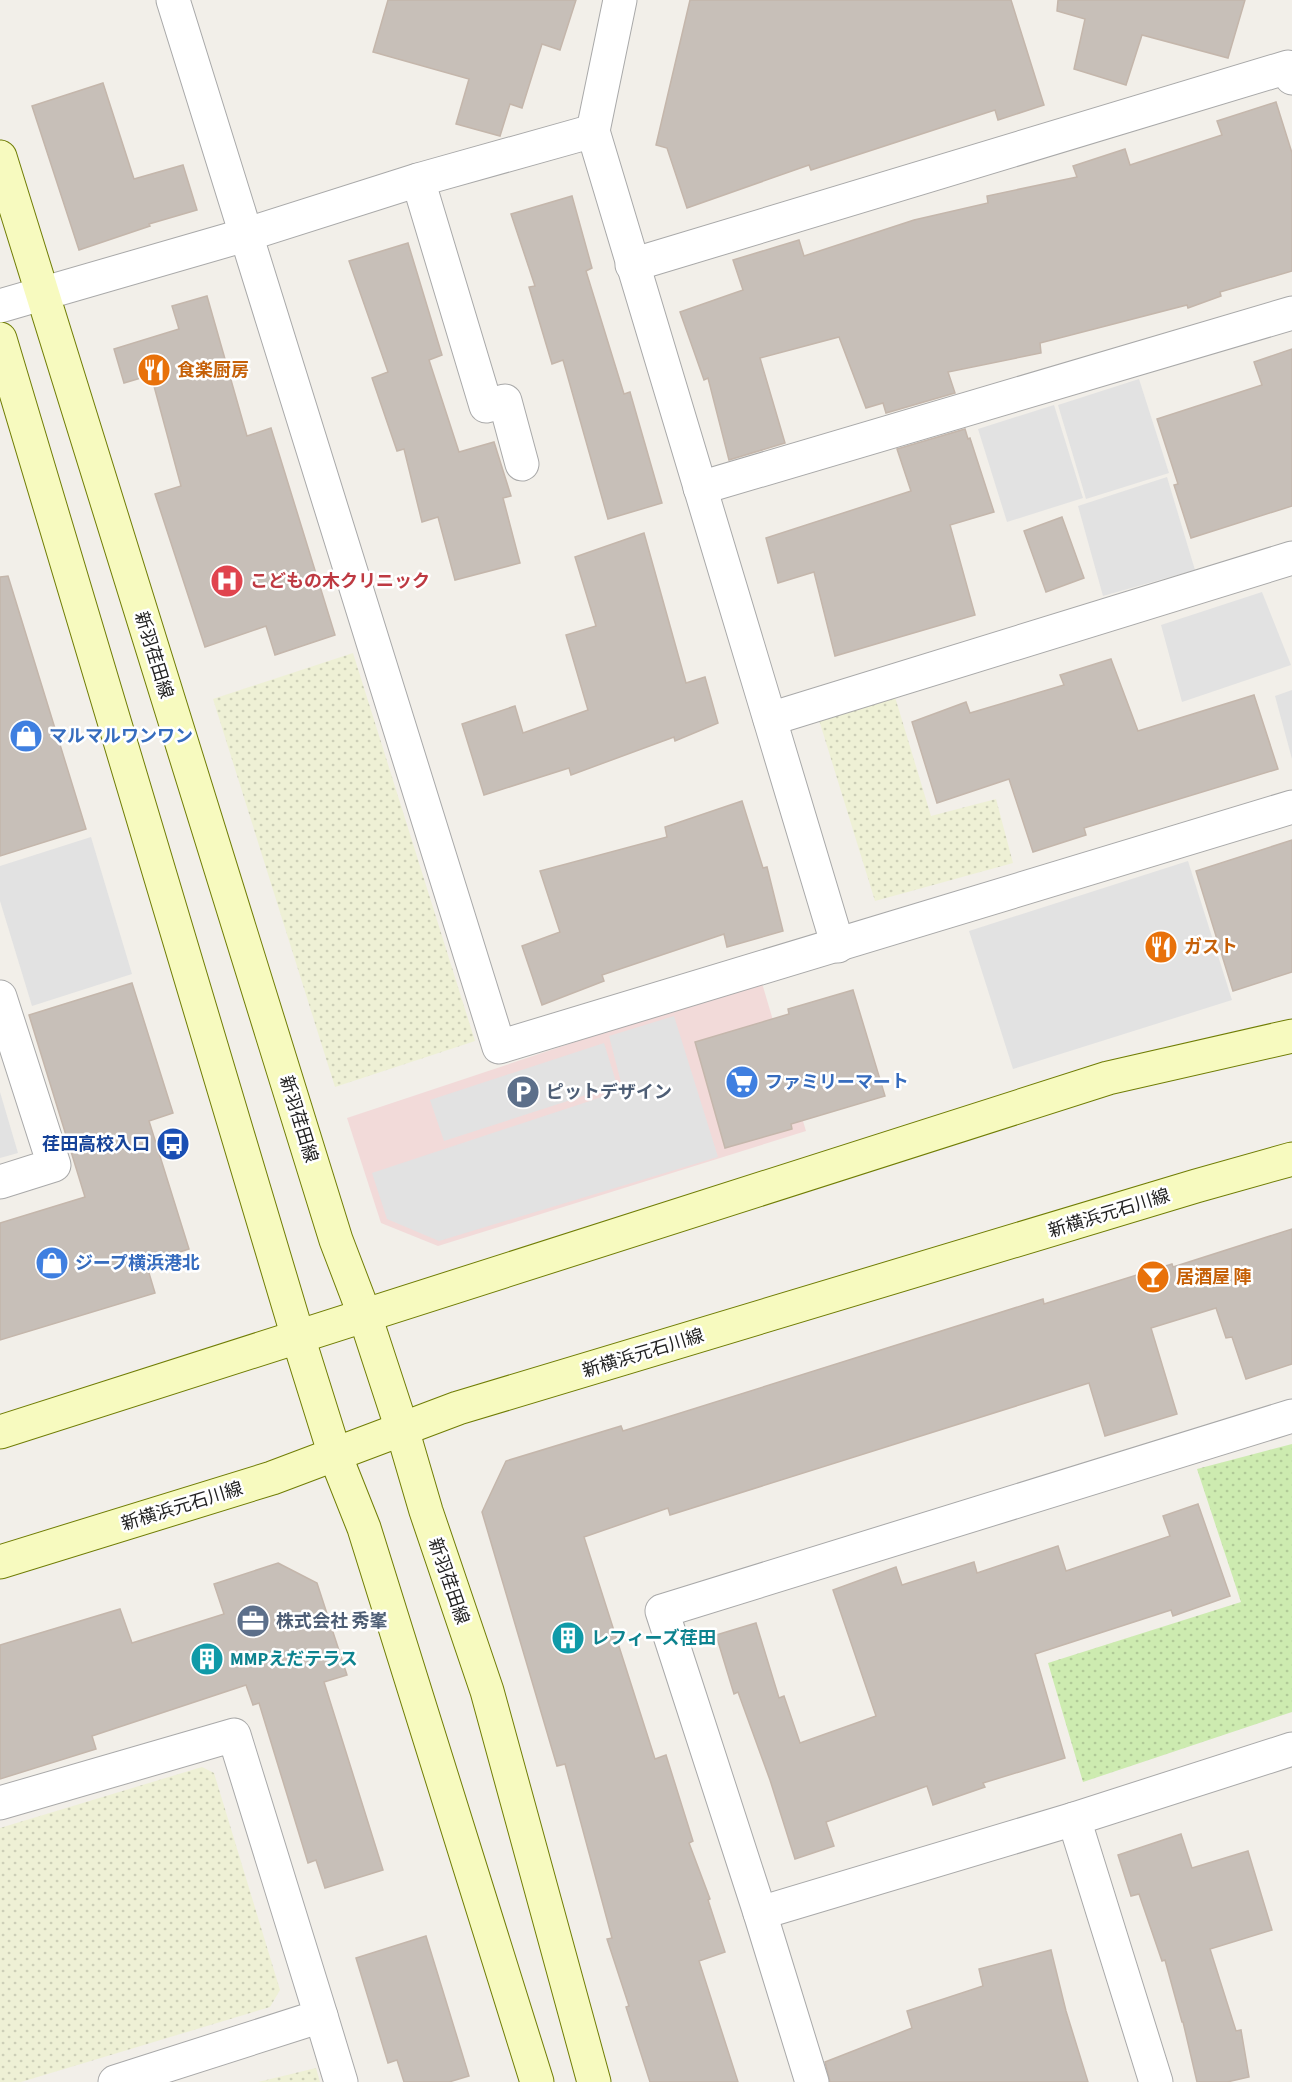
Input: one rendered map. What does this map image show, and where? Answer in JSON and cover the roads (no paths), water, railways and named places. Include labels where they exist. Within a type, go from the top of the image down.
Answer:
[{"type":"street","points":[[173,0],[499,1047],[1292,807]]},
{"type":"street","points":[[620,0],[593,131],[838,946]]},
{"type":"street","points":[[632,265],[1288,67],[1292,78]]},
{"type":"street","points":[[0,306],[245,235],[418,180],[593,131]]},
{"type":"street","name":"新羽荏田線","points":[[0,157],[336,1240],[365,1316],[426,1511],[487,1691],[594,2082]]},
{"type":"street","points":[[418,180],[486,406],[505,401],[522,464]]},
{"type":"street","points":[[700,488],[1292,313]]},
{"type":"street","points":[[0,339],[298,1337],[335,1455],[364,1528],[537,2082]]},
{"type":"street","points":[[770,719],[1292,558]]},
{"type":"street","points":[[0,997],[54,1165],[0,1182]]},
{"type":"street","points":[[0,1432],[1108,1078],[1292,1036]]},
{"type":"street","name":"新横浜元石川線","points":[[0,1562],[272,1478],[458,1408],[1292,1160]]},
{"type":"street","points":[[812,2082],[662,1611],[1292,1416]]},
{"type":"street","points":[[0,1803],[234,1736],[341,2082]]},
{"type":"street","points":[[760,1913],[1074,1819],[1292,1749]]},
{"type":"street","points":[[1074,1819],[1156,2082]]},
{"type":"street","points":[[115,2082],[321,2016]]},
{"type":"place","name":"食楽厨房","points":[[154,370]]},
{"type":"place","name":"こどもの木クリニック","points":[[227,581]]},
{"type":"place","name":"マルマルワンワン","points":[[26,736]]},
{"type":"place","name":"ガスト","points":[[1161,947]]},
{"type":"place","name":"ファミリーマート","points":[[742,1082]]},
{"type":"place","name":"ピットデザイン","points":[[523,1092]]},
{"type":"place","name":"荏田高校入口","points":[[173,1144]]},
{"type":"place","name":"ジープ横浜港北","points":[[52,1263]]},
{"type":"place","name":"居酒屋 陣","points":[[1153,1277]]},
{"type":"place","name":"株式会社 秀峯","points":[[253,1621]]},
{"type":"place","name":"レフィーズ荏田","points":[[568,1638]]},
{"type":"place","name":"MMPえだテラス","points":[[207,1659]]}]
